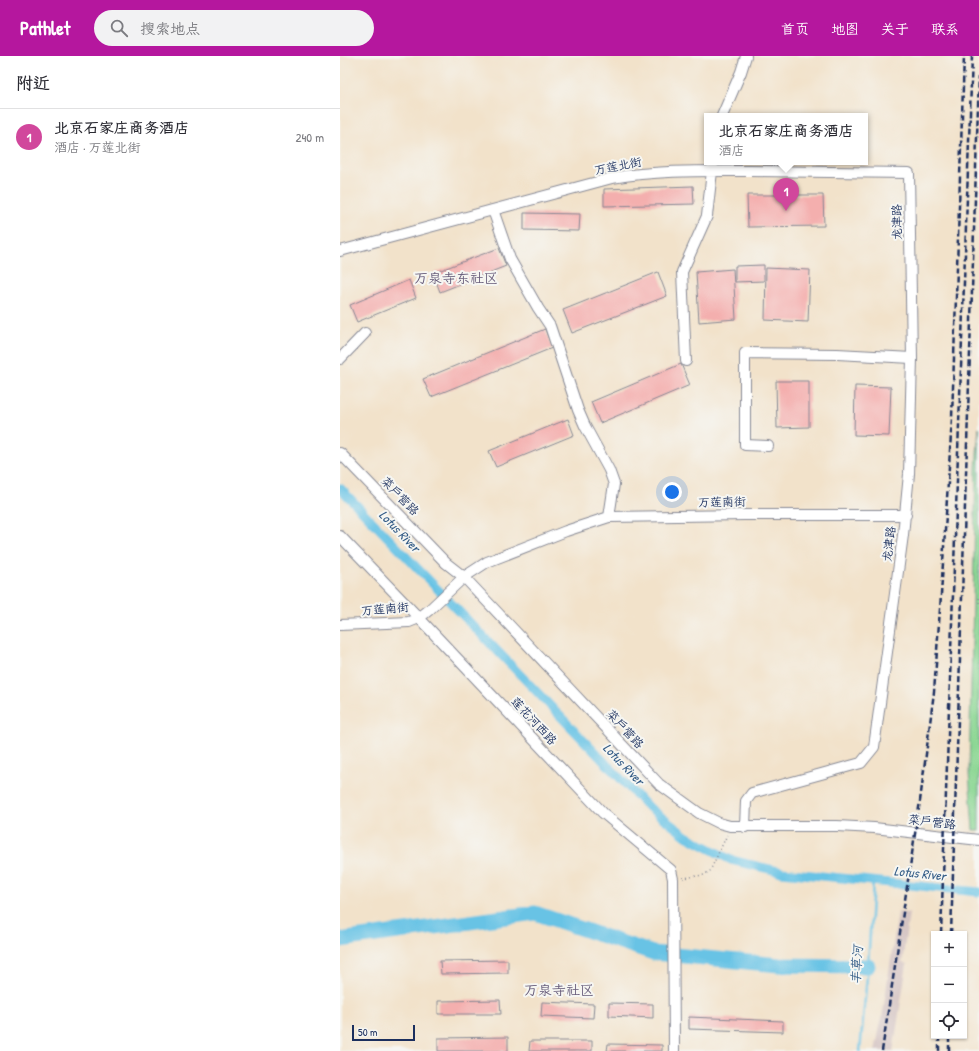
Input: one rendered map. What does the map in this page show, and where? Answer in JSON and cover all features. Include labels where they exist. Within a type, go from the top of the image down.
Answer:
[{"type":"street","points":[[723,113],[741,72],[746,56]]},
{"type":"street","points":[[686,362],[682,272],[707,216],[712,167]]},
{"type":"street","name":"万莲北街","points":[[340,251],[612,178],[629,175],[712,167],[909,173]]},
{"type":"street","name":"龙津路","points":[[745,827],[746,801],[752,793],[860,763],[874,748],[906,515],[909,474],[912,358],[909,173]]},
{"type":"street","points":[[493,210],[510,259],[550,326],[578,410],[614,484],[609,517]]},
{"type":"street","points":[[340,359],[365,333]]},
{"type":"street","points":[[768,446],[745,445],[745,353],[838,354],[912,358]]},
{"type":"street","name":"菜户营路","points":[[340,453],[659,784],[699,813],[719,823],[730,826],[837,826],[874,828],[979,840]]},
{"type":"street","name":"万莲南街","points":[[340,625],[409,622],[419,618],[461,580],[487,562],[566,530],[609,517],[906,515]]},
{"type":"street","name":"莲花河西路","points":[[340,536],[603,813],[671,870],[673,879]]},
{"type":"street","points":[[673,879],[674,1051]]},
{"type":"path","points":[[979,598],[979,606]]},
{"type":"path","points":[[673,879],[704,875],[710,871],[724,842]]},
{"type":"shaded area","points":[[898,912],[909,913],[902,963],[907,964],[893,1051],[875,1051],[883,1012]]},
{"type":"green space","points":[[979,427],[979,830],[973,830],[969,773],[976,468]]},
{"type":"building","points":[[693,186],[694,204],[604,206],[604,189]]},
{"type":"building","points":[[747,195],[823,195],[824,226],[748,227]]},
{"type":"building","points":[[524,213],[580,214],[579,231],[524,230]]},
{"type":"building","points":[[499,248],[506,266],[440,292],[433,273]]},
{"type":"building","points":[[764,265],[764,281],[735,282],[735,266]]},
{"type":"building","points":[[766,268],[810,270],[808,322],[765,320]]},
{"type":"building","points":[[733,269],[736,319],[699,322],[696,272]]},
{"type":"building","points":[[658,272],[667,296],[572,333],[563,310]]},
{"type":"building","points":[[409,280],[416,298],[357,322],[350,305]]},
{"type":"building","points":[[545,329],[552,348],[431,397],[423,379]]},
{"type":"building","points":[[681,364],[690,385],[600,423],[591,402]]},
{"type":"building","points":[[776,381],[809,381],[809,427],[777,428]]},
{"type":"building","points":[[855,386],[891,387],[889,436],[854,435]]},
{"type":"building","points":[[568,419],[574,435],[496,467],[489,451]]},
{"type":"building","points":[[508,960],[508,973],[441,974],[440,961]]},
{"type":"building","points":[[500,1000],[501,1014],[438,1014],[438,1001]]},
{"type":"building","points":[[542,1002],[594,1004],[593,1018],[541,1016]]},
{"type":"building","points":[[609,1003],[653,1004],[653,1018],[609,1016]]},
{"type":"building","points":[[689,1017],[783,1021],[783,1032],[689,1029]]},
{"type":"building","points":[[508,1037],[508,1051],[438,1051],[438,1038]]},
{"type":"building","points":[[530,1041],[592,1041],[592,1051],[529,1051]]},
{"type":"building","points":[[608,1044],[662,1045],[662,1051],[607,1051]]},
{"type":"waterway","name":"Lotus River","points":[[340,488],[646,805],[686,836],[731,860],[782,872],[979,892]]},
{"type":"waterway","name":"丰草河","points":[[860,1051],[868,966],[873,881]]},
{"type":"waterway","points":[[340,940],[535,913],[653,953],[779,965],[868,966]]},
{"type":"railway","points":[[882,1051],[920,801],[934,692],[952,418],[964,56]]},
{"type":"railway","points":[[941,931],[972,56]]},
{"type":"railway","points":[[951,931],[979,76]]},
{"type":"railway","points":[[939,1039],[939,1051]]},
{"type":"railway","points":[[949,1039],[949,1051]]},
{"type":"place","name":"北京石家庄商务酒店","points":[[786,211]]},
{"type":"district","name":"万泉寺东社区","points":[[456,278]]},
{"type":"district","name":"万泉寺社区","points":[[559,990]]}]
